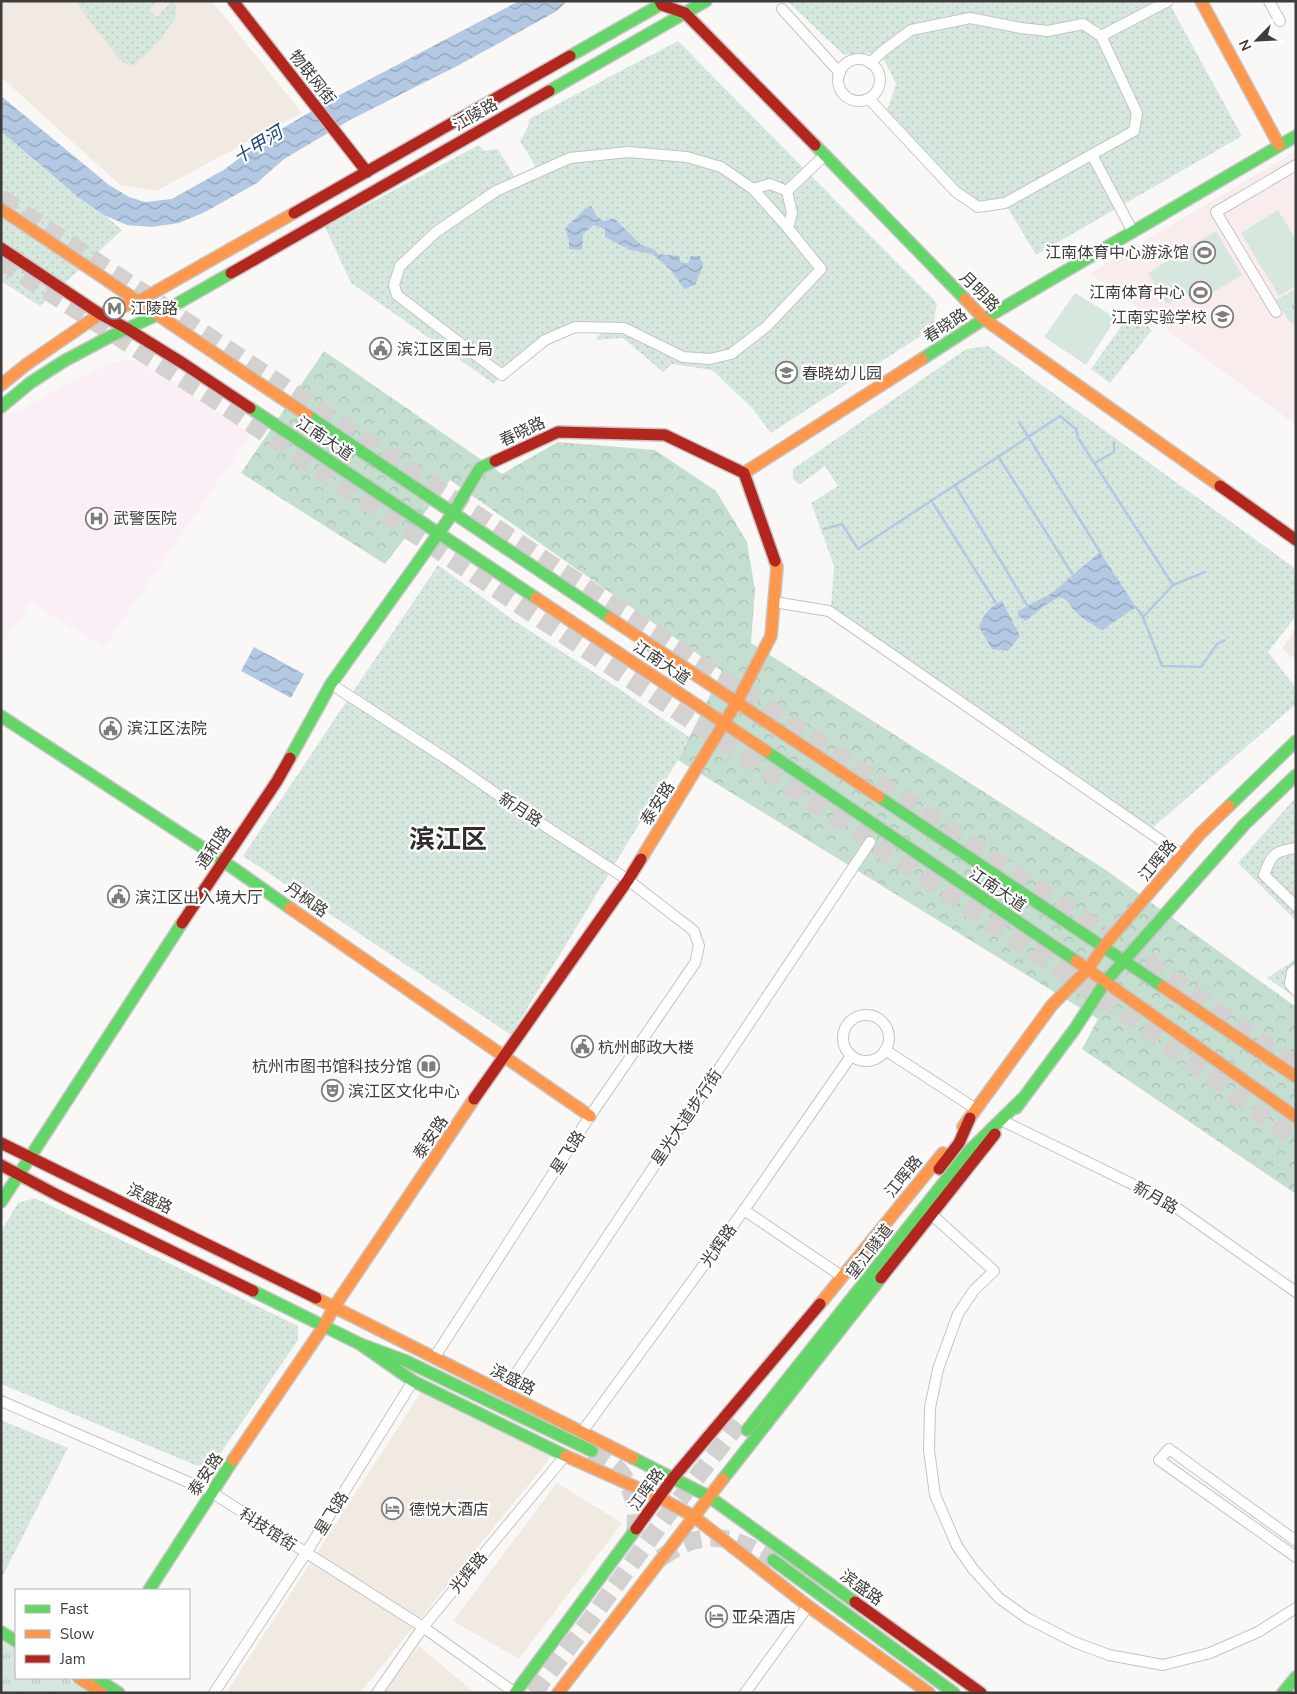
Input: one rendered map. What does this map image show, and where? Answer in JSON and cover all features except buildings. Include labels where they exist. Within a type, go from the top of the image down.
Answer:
[{"type":"main road","name":"物联网街","points":[[233,1],[367,172]]},
{"type":"main road","name":"月明路","points":[[680,1],[685,13]]},
{"type":"main road","name":"江陵路","points":[[1,407],[33,380],[70,357],[126,328],[159,314],[706,1]]},
{"type":"main road","points":[[1201,1],[1279,145]]},
{"type":"main road","name":"月明路","points":[[663,2],[685,13],[984,320],[1296,540]]},
{"type":"main road","name":"江陵路","points":[[1,385],[27,364],[100,314],[139,301],[663,2]]},
{"type":"main road","name":"春晓路","points":[[453,513],[480,468],[558,432],[665,435],[744,473],[984,320],[1296,136]]},
{"type":"main road","name":"江南大道","points":[[1,209],[159,314],[203,346],[1126,961],[1296,1077]]},
{"type":"main road","name":"江南大道","points":[[1,248],[100,314],[191,369],[725,723],[1088,969],[1296,1118]]},
{"type":"main road","points":[[738,702],[771,636],[777,567],[744,473]]},
{"type":"main road","name":"通和路","points":[[1,1202],[223,861],[277,782],[331,684],[453,513]]},
{"type":"main road","name":"泰安路","points":[[150,1589],[211,1492],[504,1055],[628,880],[738,702]]},
{"type":"main road","name":"丹枫路","points":[[1,716],[223,861],[590,1116]]},
{"type":"main road","name":"江晖路","points":[[515,1693],[673,1478],[843,1277],[973,1114],[1052,1005],[1088,969],[1103,947],[1200,834],[1296,740]]},
{"type":"main road","points":[[558,1693],[708,1496],[1005,1122],[1074,1030],[1106,982],[1244,825],[1296,775]]},
{"type":"main road","name":"望江隧道","points":[[973,1114],[960,1143],[743,1426],[968,1152],[1022,1099]]},
{"type":"main road","name":"滨盛路","points":[[1,1143],[334,1307],[708,1496],[980,1693]]},
{"type":"main road","points":[[1,1165],[57,1195],[360,1344],[406,1361],[592,1451]]},
{"type":"main road","points":[[360,1344],[413,1381],[565,1456],[660,1498],[693,1516],[808,1606],[927,1692]]},
{"type":"main road","points":[[773,1560],[954,1693]]},
{"type":"main road","points":[[1,1623],[15,1630]]},
{"type":"main road","points":[[1,1632],[15,1640]]},
{"type":"main road","points":[[1283,1693],[1296,1677]]},
{"type":"main road","points":[[93,1680],[102,1693]]},
{"type":"main road","points":[[93,1680],[119,1693]]},
{"type":"street","points":[[1101,36],[1168,1]]},
{"type":"street","points":[[1269,1],[1280,21]]},
{"type":"street","points":[[782,9],[840,73]]},
{"type":"street","points":[[869,99],[956,192],[978,207],[1005,203],[1134,131],[1137,113],[1101,36],[1083,24],[1048,31],[970,18],[911,30],[870,63]]},
{"type":"street","points":[[865,60],[870,63],[878,72],[880,78],[878,90],[869,99],[862,101],[849,98],[840,87],[840,73],[847,63],[852,61],[865,60]]},
{"type":"street","points":[[628,152],[687,157],[721,167],[753,189],[788,228],[821,269],[766,327],[731,354],[710,359],[683,357],[624,328],[575,328],[545,340],[502,374],[397,295],[394,285],[400,266],[436,232],[496,191],[570,158],[628,152]]},
{"type":"street","points":[[1092,154],[1132,232]]},
{"type":"street","points":[[787,191],[825,155]]},
{"type":"street","points":[[1276,312],[1216,212],[1296,165]]},
{"type":"street","points":[[753,189],[770,184],[787,191]]},
{"type":"street","points":[[787,191],[792,213],[788,228]]},
{"type":"street","points":[[774,602],[829,610],[1182,855]]},
{"type":"street","name":"新月路","points":[[331,684],[628,880],[694,931],[699,946]]},
{"type":"street","name":"星光大道步行街","points":[[503,1393],[870,842]]},
{"type":"street","points":[[1296,848],[1280,851],[1270,861],[1264,875],[1296,906]]},
{"type":"street","name":"星飞路","points":[[434,1358],[590,1116],[695,963],[699,946]]},
{"type":"street","points":[[1296,969],[1292,972],[1290,984],[1296,991]]},
{"type":"street","points":[[865,1014],[879,1018],[890,1037],[889,1044],[880,1057],[866,1062],[851,1056],[843,1042],[845,1027],[857,1016],[865,1014]]},
{"type":"street","points":[[885,1050],[973,1114]]},
{"type":"street","name":"光辉路","points":[[582,1432],[744,1210],[851,1056]]},
{"type":"street","name":"新月路","points":[[1005,1122],[1167,1200],[1296,1292]]},
{"type":"street","points":[[744,1210],[843,1277]]},
{"type":"street","points":[[931,1214],[994,1271],[974,1290],[958,1314],[938,1369],[930,1408],[929,1450],[935,1495],[957,1546],[972,1569],[999,1598],[1027,1618],[1074,1642],[1109,1655],[1163,1666],[1210,1653],[1258,1632],[1296,1608]]},
{"type":"street","name":"星飞路","points":[[214,1693],[306,1553],[413,1381]]},
{"type":"street","name":"科技馆街","points":[[1,1401],[211,1492],[422,1627],[515,1693]]},
{"type":"street","points":[[1296,1541],[1169,1449],[1159,1460],[1296,1557]]},
{"type":"street","name":"光辉路","points":[[377,1693],[422,1627],[565,1456]]},
{"type":"street","points":[[745,1693],[808,1606]]},
{"type":"shaded area","points":[[1,1],[212,1],[302,113],[156,191],[120,185],[1,77]]},
{"type":"shaded area","name":"江南实验学校","points":[[1296,151],[1296,425],[1090,273]]},
{"type":"shaded area","name":"武警医院","points":[[138,360],[251,434],[104,647],[31,603],[1,647],[1,416],[19,410],[110,362]]},
{"type":"shaded area","points":[[1296,628],[1296,660],[1282,649]]},
{"type":"shaded area","points":[[423,1389],[551,1457],[360,1693],[226,1693]]},
{"type":"shaded area","points":[[557,1483],[622,1523],[519,1659],[453,1621]]},
{"type":"shaded area","points":[[419,1646],[475,1693],[382,1693]]},
{"type":"green space","points":[[76,1],[157,1],[149,10],[157,17],[171,2],[176,5],[176,17],[160,40],[144,57],[131,66],[122,62]]},
{"type":"green space","points":[[787,1],[1168,1],[1242,136],[1036,255],[1005,203],[978,207],[885,116],[896,84],[882,59],[865,53],[844,55]]},
{"type":"green space","points":[[678,41],[937,303],[933,328],[771,433],[752,408],[712,370],[672,364],[663,372],[623,338],[596,340],[604,328],[579,327],[555,335],[532,350],[494,384],[351,283],[325,227],[479,145],[484,151],[498,149],[517,181],[539,172],[520,141],[528,127],[529,119]]},
{"type":"green space","points":[[1,126],[122,230],[40,306],[1,281]]},
{"type":"green space","points":[[1278,210],[1296,240],[1296,286],[1279,296],[1241,233]]},
{"type":"green space","name":"江南体育中心游泳馆","points":[[1216,231],[1242,275],[1193,304],[1186,293],[1167,304],[1148,273]]},
{"type":"green space","points":[[1296,289],[1296,326],[1288,320],[1276,300]]},
{"type":"green space","points":[[1075,293],[1116,318],[1086,365],[1044,337]]},
{"type":"green space","points":[[1131,312],[1152,330],[1110,383],[1091,369]]},
{"type":"green space","points":[[988,346],[1296,569],[1296,616],[1268,652],[1296,688],[1296,704],[1150,830],[831,607],[834,566],[811,503],[838,486],[825,466],[799,485],[793,479],[793,469],[966,349]]},
{"type":"green space","points":[[324,351],[502,474],[558,442],[655,450],[716,491],[747,542],[755,590],[751,643],[1106,870],[1296,1007],[1296,1194],[1082,1049],[1098,1019],[678,760],[722,671],[450,480],[385,564],[241,473]]},
{"type":"green space","points":[[438,565],[513,620],[689,737],[678,760],[511,1035],[243,856]]},
{"type":"green space","points":[[1296,797],[1296,921],[1238,863]]},
{"type":"green space","points":[[1296,959],[1296,998],[1267,978]]},
{"type":"green space","points":[[35,1198],[298,1326],[298,1340],[212,1466],[195,1465],[1,1384],[1,1231],[18,1203]]},
{"type":"green space","points":[[1,1420],[68,1448],[1,1579]]},
{"type":"green space","points":[[1,1641],[15,1648],[15,1679],[68,1679],[88,1693],[1,1693]]},
{"type":"water","name":"十甲河","points":[[519,1],[567,1],[557,11],[459,65],[350,120],[284,159],[257,183],[205,212],[179,223],[152,227],[127,225],[104,215],[77,196],[1,131],[1,96],[109,185],[129,197],[145,202],[172,199],[225,169],[266,138],[334,98]]},
{"type":"water","points":[[591,206],[597,217],[604,221],[614,218],[640,244],[655,250],[658,254],[679,256],[681,263],[688,263],[691,256],[700,256],[703,266],[695,285],[684,289],[671,270],[652,254],[630,250],[605,237],[605,229],[594,225],[583,234],[582,250],[569,249],[569,240],[565,228],[586,208]]},
{"type":"water","points":[[1100,552],[1136,607],[1102,630],[1083,618],[1062,598],[1049,603],[1026,621],[1018,616],[1018,611],[1052,593]]},
{"type":"water","points":[[1002,601],[1020,636],[1008,651],[992,649],[979,627],[988,611]]},
{"type":"water","points":[[254,647],[304,674],[291,698],[241,671]]},
{"type":"waterway","points":[[824,529],[842,524],[858,549],[1060,416],[1076,429],[1078,438],[1173,585]]},
{"type":"waterway","points":[[1019,422],[1100,552]]},
{"type":"waterway","points":[[1095,463],[1114,452],[1114,442]]},
{"type":"waterway","points":[[998,456],[1073,575]]},
{"type":"waterway","points":[[955,485],[1027,605]]},
{"type":"waterway","points":[[931,500],[996,603]]},
{"type":"waterway","points":[[1136,607],[1143,617],[1173,585],[1205,572]]},
{"type":"waterway","points":[[1143,617],[1162,666],[1201,667],[1217,644],[1225,640]]},
{"type":"tunnel","points":[[1,198],[1147,961],[1296,1066]]},
{"type":"tunnel","points":[[1,261],[226,407],[1116,1007],[1296,1140]]},
{"type":"tunnel","points":[[533,1693],[739,1423]]},
{"type":"tunnel","points":[[592,1451],[615,1466],[628,1484],[636,1512],[633,1540]]},
{"type":"tunnel","points":[[661,1558],[676,1548],[690,1542],[704,1538],[717,1538],[744,1545],[773,1560]]},
{"type":"traffic: fast","points":[[570,56],[667,1]]},
{"type":"traffic: fast","points":[[549,91],[706,1]]},
{"type":"traffic: fast","points":[[922,359],[984,319],[1296,136]]},
{"type":"traffic: fast","points":[[815,145],[965,299]]},
{"type":"traffic: fast","points":[[1,407],[30,383],[64,361],[111,336],[159,314],[231,273]]},
{"type":"traffic: fast","points":[[250,408],[536,598]]},
{"type":"traffic: fast","points":[[307,415],[610,618]]},
{"type":"traffic: fast","points":[[290,758],[331,684],[453,513],[480,468],[495,461]]},
{"type":"traffic: fast","points":[[1,716],[223,861],[290,908]]},
{"type":"traffic: fast","points":[[1229,806],[1296,741]]},
{"type":"traffic: fast","points":[[766,751],[1076,961]]},
{"type":"traffic: fast","points":[[1016,1108],[1074,1030],[1106,981],[1244,825],[1296,775]]},
{"type":"traffic: fast","points":[[879,797],[1163,987]]},
{"type":"traffic: fast","points":[[1,1202],[182,923]]},
{"type":"traffic: fast","points":[[747,1430],[968,1152],[1022,1099]]},
{"type":"traffic: fast","points":[[723,1479],[881,1278]]},
{"type":"traffic: fast","points":[[253,1291],[360,1344],[413,1381],[566,1456]]},
{"type":"traffic: fast","points":[[360,1344],[406,1361],[592,1451]]},
{"type":"traffic: fast","points":[[633,1458],[708,1496],[855,1602]]},
{"type":"traffic: fast","points":[[150,1589],[233,1460]]},
{"type":"traffic: fast","points":[[515,1693],[636,1529]]},
{"type":"traffic: fast","points":[[773,1560],[954,1693]]},
{"type":"traffic: fast","points":[[1,1632],[15,1640]]},
{"type":"traffic: fast","points":[[1283,1693],[1296,1677]]},
{"type":"traffic: fast","points":[[98,1679],[119,1693]]},
{"type":"traffic: slow","points":[[1201,1],[1279,145]]},
{"type":"traffic: slow","points":[[1,209],[307,415]]},
{"type":"traffic: slow","points":[[1,385],[27,364],[100,314],[139,301],[294,213]]},
{"type":"traffic: slow","points":[[965,299],[984,319],[1220,486]]},
{"type":"traffic: slow","points":[[744,473],[922,359]]},
{"type":"traffic: slow","points":[[641,859],[737,702],[771,636],[777,567],[775,561]]},
{"type":"traffic: slow","points":[[536,598],[766,751]]},
{"type":"traffic: slow","points":[[610,618],[879,797]]},
{"type":"traffic: slow","points":[[963,1127],[1052,1005],[1088,969],[1103,947],[1200,834],[1229,806]]},
{"type":"traffic: slow","points":[[290,908],[590,1116]]},
{"type":"traffic: slow","points":[[1076,961],[1296,1117]]},
{"type":"traffic: slow","points":[[1163,987],[1296,1077]]},
{"type":"traffic: slow","points":[[233,1460],[474,1099]]},
{"type":"traffic: slow","points":[[820,1304],[943,1153]]},
{"type":"traffic: slow","points":[[316,1298],[633,1458]]},
{"type":"traffic: slow","points":[[566,1456],[660,1498],[693,1516],[808,1606],[929,1693]]},
{"type":"traffic: slow","points":[[558,1693],[723,1479]]},
{"type":"traffic: slow","points":[[81,1679],[102,1693]]},
{"type":"traffic: jam","points":[[233,1],[367,172]]},
{"type":"traffic: jam","points":[[660,1],[662,5],[685,13],[815,145]]},
{"type":"traffic: jam","points":[[294,213],[570,56]]},
{"type":"traffic: jam","points":[[231,273],[549,91]]},
{"type":"traffic: jam","points":[[1,248],[100,314],[184,364],[250,408]]},
{"type":"traffic: jam","points":[[495,461],[558,432],[665,435],[744,473],[775,561]]},
{"type":"traffic: jam","points":[[1220,486],[1296,540]]},
{"type":"traffic: jam","points":[[182,923],[277,781],[290,758]]},
{"type":"traffic: jam","points":[[474,1099],[641,859]]},
{"type":"traffic: jam","points":[[939,1169],[959,1143],[970,1118]]},
{"type":"traffic: jam","points":[[881,1278],[995,1134]]},
{"type":"traffic: jam","points":[[1,1143],[316,1298]]},
{"type":"traffic: jam","points":[[1,1165],[57,1195],[253,1291]]},
{"type":"traffic: jam","points":[[636,1529],[673,1478],[820,1304]]},
{"type":"traffic: jam","points":[[855,1602],[981,1693]]},
{"type":"place","name":"江南体育中心游泳馆","points":[[1205,252]]},
{"type":"place","name":"江南体育中心","points":[[1201,292]]},
{"type":"place","name":"江陵路","points":[[114,308]]},
{"type":"place","name":"江南实验学校","points":[[1223,317]]},
{"type":"place","name":"滨江区国土局","points":[[381,349]]},
{"type":"place","name":"春晓幼儿园","points":[[786,373]]},
{"type":"place","name":"武警医院","points":[[97,518]]},
{"type":"place","name":"滨江区法院","points":[[111,728]]},
{"type":"place","name":"滨江区出入境大厅","points":[[119,897]]},
{"type":"place","name":"杭州邮政大楼","points":[[582,1047]]},
{"type":"place","name":"杭州市图书馆科技分馆","points":[[428,1066]]},
{"type":"place","name":"滨江区文化中心","points":[[332,1091]]},
{"type":"place","name":"德悦大酒店","points":[[393,1509]]},
{"type":"place","name":"亚朵酒店","points":[[716,1617]]},
{"type":"district","name":"滨江区","points":[[448,839]]}]
